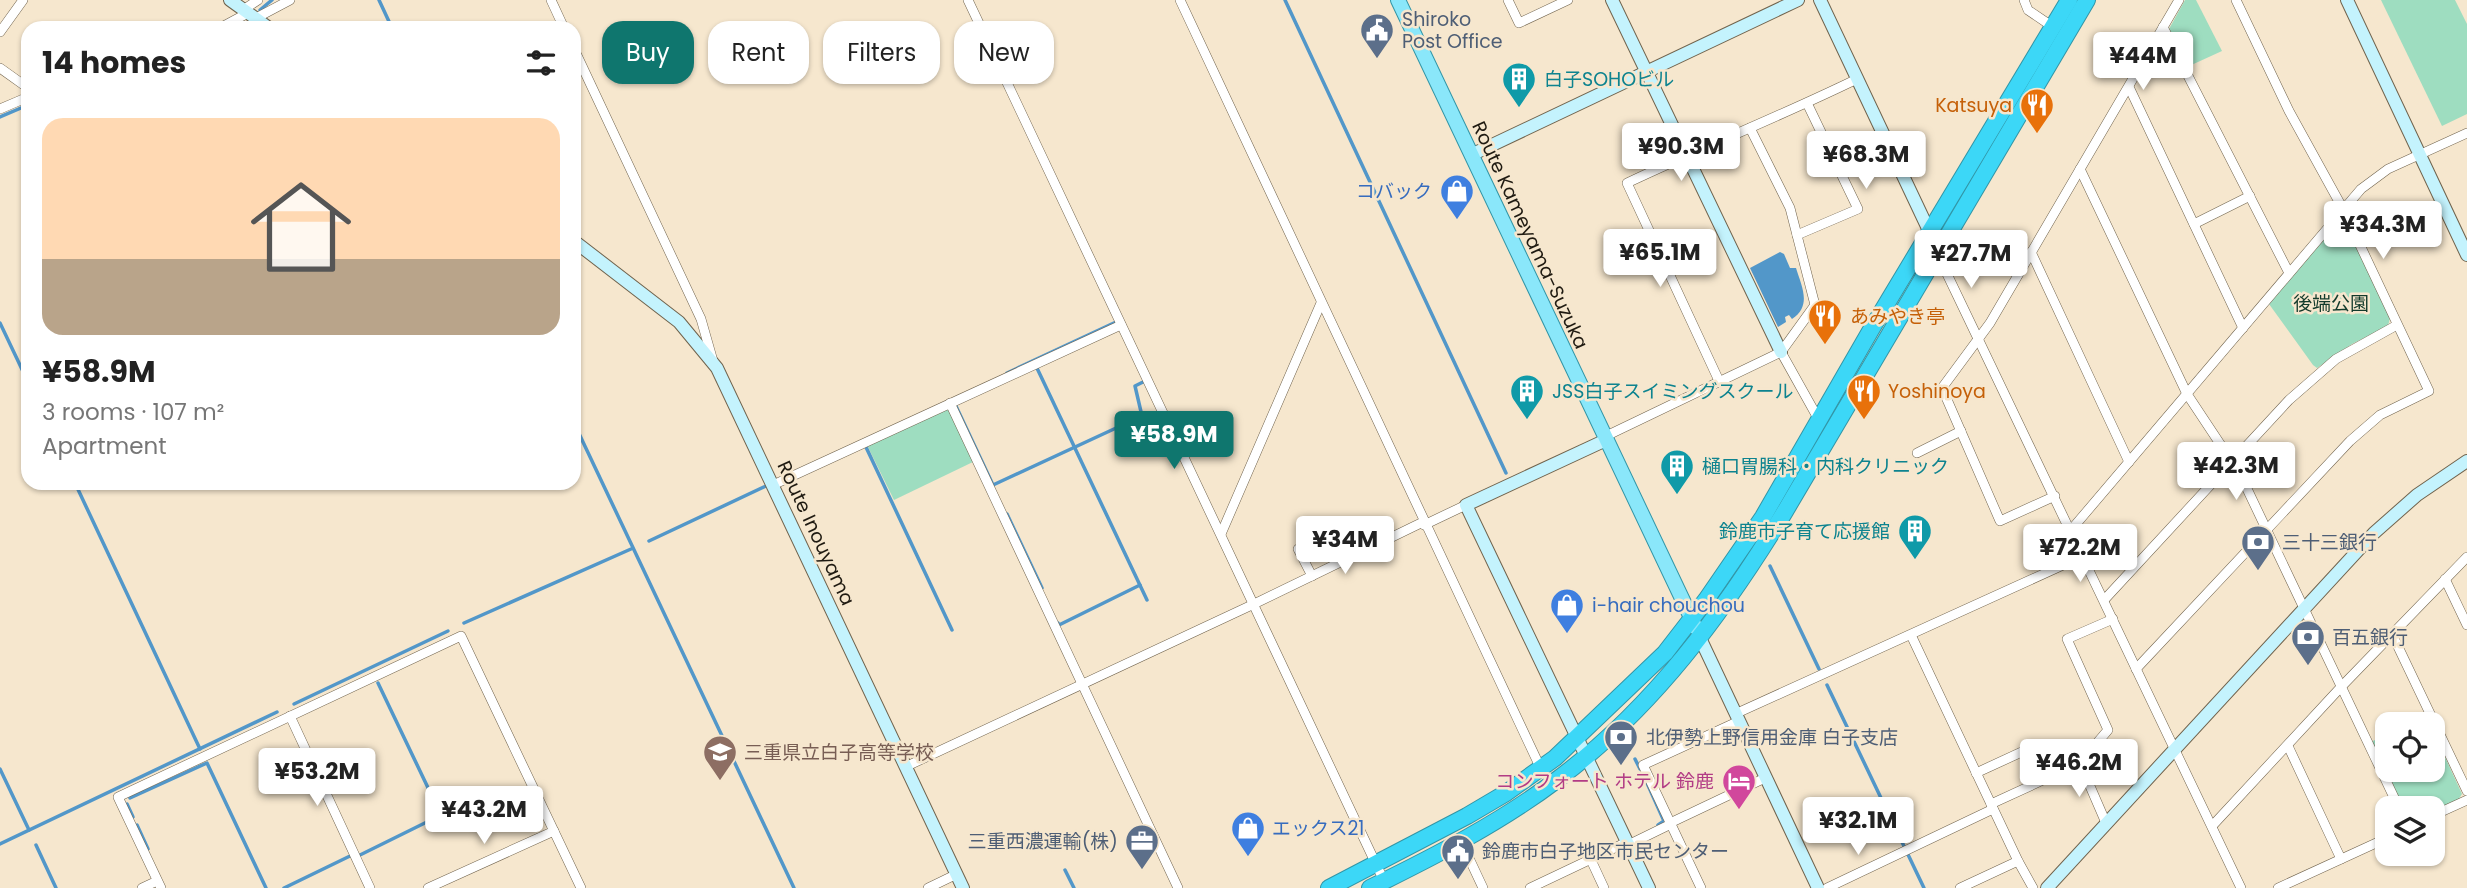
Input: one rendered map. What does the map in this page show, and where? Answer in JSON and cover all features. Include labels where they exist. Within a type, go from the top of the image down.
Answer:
[{"type":"highway","points":[[1329,888],[1467,816],[1541,769],[1665,653],[1763,517],[2069,0]]},
{"type":"highway","points":[[1377,884],[1461,841],[1559,779],[1657,689],[1700,638],[1779,523],[2087,0]]},
{"type":"main road","name":"Route Kameyama-Suzuka","points":[[1398,0],[1700,638]]},
{"type":"street","points":[[0,33],[23,0]]},
{"type":"street","points":[[230,0],[260,21]]},
{"type":"street","points":[[249,14],[258,0]]},
{"type":"street","points":[[234,21],[290,0]]},
{"type":"street","points":[[551,0],[561,21]]},
{"type":"street","points":[[968,0],[1376,864],[1377,884]]},
{"type":"street","points":[[1180,0],[1541,769]]},
{"type":"street","points":[[1508,0],[1519,23],[1568,0]]},
{"type":"street","points":[[1612,0],[1781,352],[1819,421]]},
{"type":"street","points":[[1471,155],[1798,0]]},
{"type":"street","points":[[1820,0],[1930,231],[1937,253],[2105,599],[2136,670],[2175,746],[2241,888]]},
{"type":"street","points":[[2024,0],[2028,10],[2053,27]]},
{"type":"street","points":[[2055,496],[2000,521],[1942,388],[1990,323],[2179,0]]},
{"type":"street","points":[[2136,670],[2369,424],[2393,408],[2429,391],[2343,209],[2289,111],[2236,0]]},
{"type":"street","points":[[2347,0],[2467,255]]},
{"type":"street","points":[[2163,27],[2289,273]]},
{"type":"street","points":[[581,64],[701,319],[715,366]]},
{"type":"street","points":[[0,68],[21,83]]},
{"type":"street","points":[[1720,383],[1626,183],[1857,79]]},
{"type":"street","points":[[2129,87],[2243,328]]},
{"type":"street","points":[[0,109],[21,100]]},
{"type":"street","points":[[1797,235],[1858,209],[1807,103]]},
{"type":"street","points":[[905,767],[1465,505],[1781,352],[1815,304],[1790,208],[1750,128]]},
{"type":"street","points":[[2071,530],[2361,189],[2379,175],[2467,133]]},
{"type":"street","points":[[2080,169],[2187,394],[2233,461],[2393,796]]},
{"type":"street","points":[[2194,223],[2250,196]]},
{"type":"street","name":"Route Inouyama","points":[[581,246],[679,322],[715,366],[963,888]]},
{"type":"street","points":[[2031,252],[2129,462]]},
{"type":"street","points":[[1221,534],[1321,303]]},
{"type":"street","points":[[773,485],[1121,325]]},
{"type":"street","points":[[2105,599],[2290,400],[2336,359],[2397,325]]},
{"type":"street","points":[[950,403],[1178,888]]},
{"type":"street","points":[[1917,453],[1961,431]]},
{"type":"street","points":[[2047,888],[2303,607],[2398,510],[2467,461]]},
{"type":"street","points":[[1465,505],[1649,888]]},
{"type":"street","points":[[1298,549],[1312,576]]},
{"type":"street","points":[[1701,888],[1643,765],[2083,555]]},
{"type":"street","points":[[2213,825],[2467,557]]},
{"type":"street","points":[[2445,579],[2467,625]]},
{"type":"street","points":[[1700,638],[1819,888],[1906,850],[2080,763],[2108,730],[2067,639],[2113,619]]},
{"type":"street","points":[[2392,634],[2467,791]]},
{"type":"street","points":[[1911,635],[2033,888]]},
{"type":"street","points":[[142,888],[159,884],[118,797],[461,636],[580,888]]},
{"type":"street","points":[[290,716],[370,888]]},
{"type":"street","points":[[1976,773],[2039,744]]},
{"type":"street","points":[[2288,746],[2341,859]]},
{"type":"street","points":[[2080,763],[2106,823]]},
{"type":"street","points":[[1530,888],[1543,885],[1765,778]]},
{"type":"street","points":[[2445,811],[2467,800]]},
{"type":"street","points":[[428,888],[554,831]]},
{"type":"street","points":[[1461,841],[1483,888]]},
{"type":"street","points":[[2278,888],[2375,843]]},
{"type":"street","points":[[1591,860],[1604,888]]},
{"type":"street","points":[[1960,888],[2018,861]]},
{"type":"street","points":[[929,888],[957,874]]},
{"type":"green space","points":[[2185,0],[2196,0],[2222,51],[2187,67],[2169,29]]},
{"type":"green space","points":[[2381,0],[2455,0],[2467,24],[2467,114],[2442,126]]},
{"type":"green space","name":"後端公園","points":[[2338,223],[2345,224],[2390,318],[2388,326],[2352,344],[2317,368],[2269,304]]},
{"type":"green space","points":[[948,406],[975,461],[894,500],[867,445]]},
{"type":"green space","points":[[2445,757],[2462,794],[2458,800],[2445,806],[2445,796],[2397,796],[2390,782],[2445,782]]},
{"type":"water","points":[[1780,252],[1784,254],[1790,268],[1796,268],[1804,302],[1798,314],[1792,319],[1789,315],[1785,317],[1786,322],[1778,327],[1750,268]]},
{"type":"waterway","points":[[260,10],[272,0]]},
{"type":"waterway","points":[[379,0],[389,21]]},
{"type":"waterway","points":[[1285,0],[1506,473]]},
{"type":"waterway","points":[[0,117],[21,108]]},
{"type":"waterway","points":[[1007,373],[1116,322]]},
{"type":"waterway","points":[[0,323],[21,367]]},
{"type":"waterway","points":[[1036,366],[1147,600]]},
{"type":"waterway","points":[[955,404],[993,485],[1142,416],[1135,386],[1143,382]]},
{"type":"waterway","points":[[581,438],[794,888]]},
{"type":"waterway","points":[[865,445],[952,630]]},
{"type":"waterway","points":[[649,541],[766,486]]},
{"type":"waterway","points":[[78,490],[200,749]]},
{"type":"waterway","points":[[1007,514],[1042,588]]},
{"type":"waterway","points":[[464,623],[631,549]]},
{"type":"waterway","points":[[1770,566],[1819,669]]},
{"type":"waterway","points":[[1058,623],[1059,625],[1140,585]]},
{"type":"waterway","points":[[294,704],[448,631]]},
{"type":"waterway","points":[[360,855],[441,815],[378,683]]},
{"type":"waterway","points":[[1827,685],[1924,888]]},
{"type":"waterway","points":[[0,844],[277,712]]},
{"type":"waterway","points":[[1635,759],[1640,769]]},
{"type":"waterway","points":[[130,798],[207,763],[266,888]]},
{"type":"waterway","points":[[0,769],[29,830]]},
{"type":"waterway","points":[[1647,783],[1664,821],[1658,825]]},
{"type":"waterway","points":[[127,804],[133,817]]},
{"type":"waterway","points":[[137,825],[148,849]]},
{"type":"waterway","points":[[36,845],[56,888]]},
{"type":"waterway","points":[[284,888],[350,856]]},
{"type":"waterway","points":[[1065,870],[1074,888]]},
{"type":"place","name":"Shiroko Post Office","points":[[1377,60]]},
{"type":"place","name":"白子SOHOビル","points":[[1519,109]]},
{"type":"place","name":"Katsuya","points":[[2037,135]]},
{"type":"place","name":"コバック","points":[[1457,221]]},
{"type":"place","name":"あみやき亭","points":[[1825,346]]},
{"type":"place","name":"JSS白子スイミングスクール","points":[[1527,421]]},
{"type":"place","name":"Yoshinoya","points":[[1864,421]]},
{"type":"place","name":"樋口胃腸科・内科クリニック","points":[[1677,496]]},
{"type":"place","name":"鈴鹿市子育て応援館","points":[[1915,561]]},
{"type":"place","name":"三十三銀行","points":[[2258,572]]},
{"type":"place","name":"i-hair chouchou","points":[[1567,635]]},
{"type":"place","name":"百五銀行","points":[[2308,667]]},
{"type":"place","name":"北伊勢上野信用金庫 白子支店","points":[[1621,767]]},
{"type":"place","name":"三重県立白子高等学校","points":[[720,782]]},
{"type":"place","name":"コンフォート ホテル 鈴鹿","points":[[1739,811]]},
{"type":"place","name":"エックス21","points":[[1248,858]]},
{"type":"place","name":"三重西濃運輸(株)","points":[[1142,871]]},
{"type":"place","name":"鈴鹿市白子地区市民センター","points":[[1458,881]]}]
